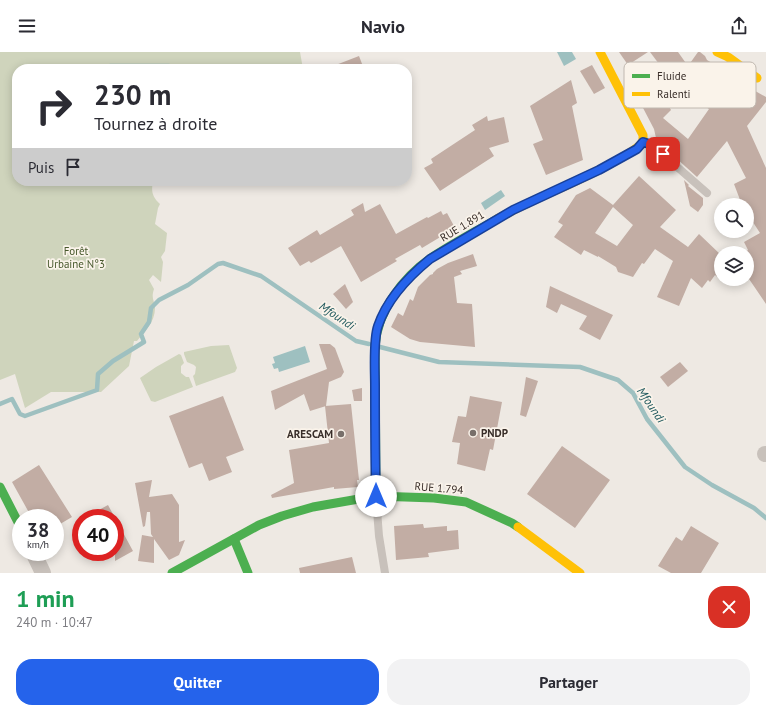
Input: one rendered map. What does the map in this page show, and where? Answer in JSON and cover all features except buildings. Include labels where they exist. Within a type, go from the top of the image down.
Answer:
[{"type":"street","points":[[600,52],[624,98]]},
{"type":"street","points":[[726,54],[736,62]]},
{"type":"street","points":[[629,108],[643,135],[643,142]]},
{"type":"street","name":"RUE 1.891","points":[[376,496],[375,361],[377,327],[383,313],[398,290],[430,259],[513,210],[599,170],[637,149],[643,142]]},
{"type":"street","points":[[0,487],[12,510]]},
{"type":"street","name":"RUE 1.794","points":[[172,573],[259,525],[282,516],[313,507],[376,496],[434,498],[466,502],[512,523],[580,573]]},
{"type":"street","points":[[234,539],[248,573]]},
{"type":"street","points":[[38,561],[44,573]]},
{"type":"lane","points":[[643,142],[652,145],[708,193]]},
{"type":"lane","points":[[376,496],[379,536],[385,573]]},
{"type":"green space","name":"Forêt Urbaine N°3","points":[[0,52],[300,52],[302,64],[12,64],[12,186],[152,186],[155,199],[160,204],[155,224],[167,233],[165,251],[161,257],[163,262],[161,282],[153,275],[149,280],[154,289],[153,297],[155,313],[153,318],[143,334],[137,341],[134,341],[129,366],[101,392],[51,392],[25,408],[15,374],[0,380]]},
{"type":"green space","points":[[229,345],[237,368],[235,372],[196,386],[193,376],[195,374],[196,367],[187,362],[184,352],[211,346]]},
{"type":"green space","points":[[179,354],[181,355],[184,363],[181,366],[181,373],[186,377],[189,377],[193,387],[155,402],[151,401],[140,378]]},
{"type":"water","points":[[557,52],[572,52],[576,59],[564,66]]},
{"type":"water","points":[[501,190],[505,196],[485,210],[481,203]]},
{"type":"water","points":[[305,346],[310,362],[279,372],[278,368],[274,369],[272,364],[275,363],[273,357]]},
{"type":"waterway","name":"Mfoundi","points":[[0,404],[12,399],[20,414],[25,416],[97,390],[98,374],[113,361],[144,342],[141,334],[149,322],[151,308],[159,300],[188,285],[218,264],[223,263],[261,276],[356,341],[369,344]]},
{"type":"waterway","name":"Mfoundi","points":[[380,347],[439,362],[580,367],[618,380],[633,393],[647,419],[685,467],[712,485],[754,508],[766,518]]},
{"type":"traffic: fast","points":[[376,496],[375,347],[377,334],[386,309],[401,286],[420,266],[447,248],[497,219]]},
{"type":"traffic: fast","points":[[0,487],[12,510]]},
{"type":"traffic: fast","points":[[172,573],[259,525],[282,516],[313,507],[376,496],[434,498],[466,502],[518,527]]},
{"type":"traffic: fast","points":[[234,539],[248,573]]},
{"type":"traffic: slow","points":[[600,52],[624,98]]},
{"type":"traffic: slow","points":[[717,52],[735,62]]},
{"type":"traffic: slow","points":[[497,219],[525,204],[596,171],[636,149],[643,142],[643,135],[629,108]]},
{"type":"traffic: slow","points":[[518,527],[580,573]]},
{"type":"place","name":"PNDP","points":[[473,433]]},
{"type":"place","name":"ARESCAM","points":[[341,434]]},
{"type":"route","points":[[376,496],[375,361],[377,327],[383,313],[398,290],[430,259],[513,210],[599,170],[637,149],[643,142],[652,145],[663,154]]}]
